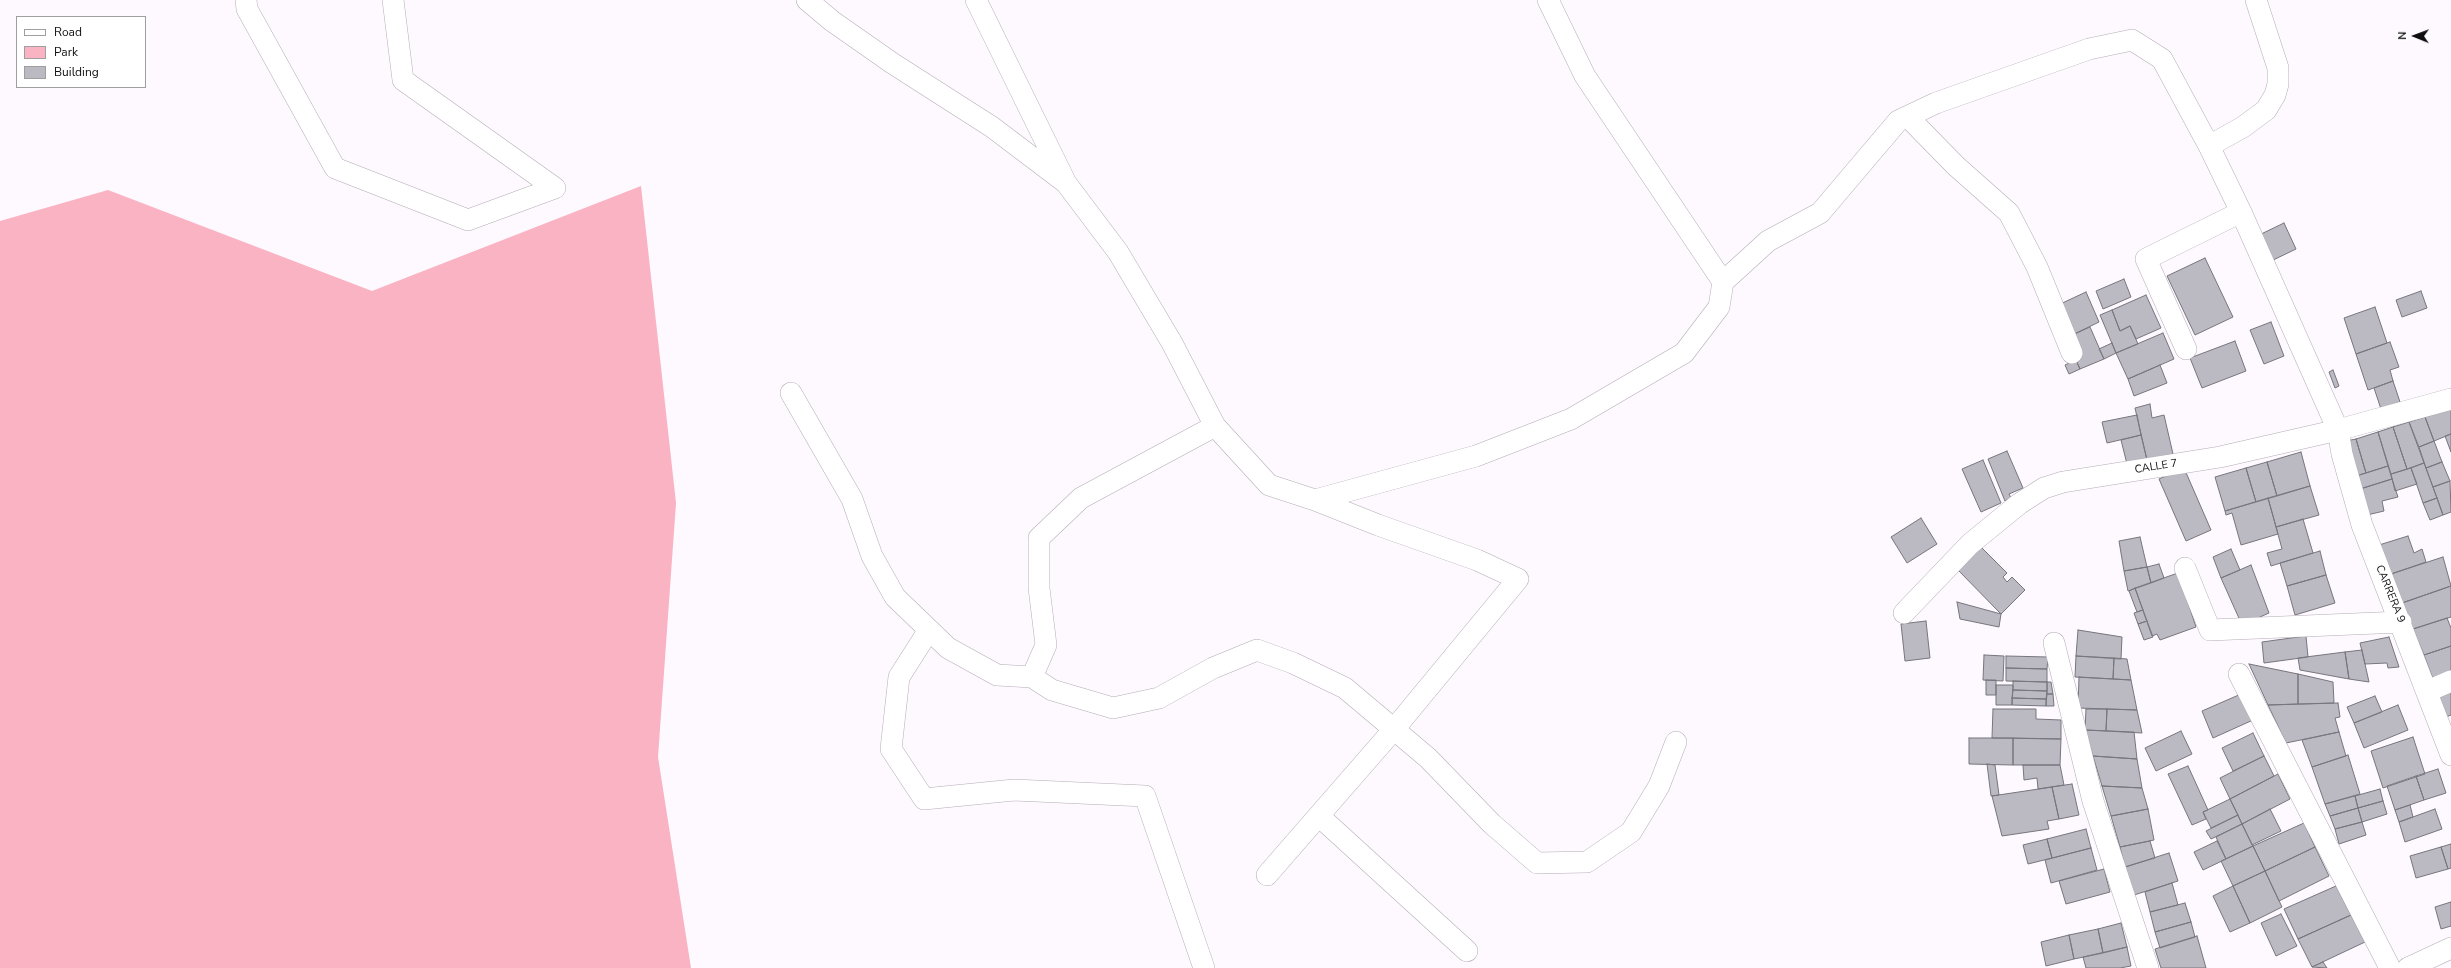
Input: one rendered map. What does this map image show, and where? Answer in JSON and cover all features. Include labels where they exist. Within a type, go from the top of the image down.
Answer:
[{"type":"street","points":[[246,0],[247,9],[335,168],[468,220],[555,188],[403,80],[393,0]]},
{"type":"street","points":[[807,0],[832,21],[892,63],[992,127],[1066,183]]},
{"type":"street","points":[[976,0],[1066,183],[1118,252],[1172,343],[1215,426],[1269,485],[1315,500],[1378,525],[1478,560],[1518,579],[1394,728],[1267,875]]},
{"type":"street","points":[[1315,500],[1476,456],[1570,419],[1684,353],[1719,307],[1723,282],[1585,76],[1548,0]]},
{"type":"street","points":[[2209,146],[2243,127],[2266,110],[2275,95],[2278,84],[2278,68],[2256,0]]},
{"type":"street","name":"CARRERA 9","points":[[1723,282],[1768,241],[1820,213],[1898,121],[1936,103],[2089,49],[2132,40],[2162,59],[2209,146],[2241,212],[2338,430],[2342,454],[2362,525],[2428,691],[2451,755]]},
{"type":"street","points":[[1908,117],[1956,166],[2009,213],[2037,267],[2072,353]]},
{"type":"street","points":[[2186,349],[2146,259],[2241,212]]},
{"type":"street","points":[[791,393],[852,499],[872,556],[895,597],[948,648],[998,675],[1032,677],[1052,690],[1113,708],[1159,698],[1213,668],[1258,650],[1293,663],[1346,688],[1428,758],[1492,824],[1537,863],[1586,862],[1631,832],[1660,786],[1676,742]]},
{"type":"street","name":"CALLE 7","points":[[1904,613],[1970,544],[2019,504],[2044,488],[2063,482],[2220,458],[2338,430],[2451,399]]},
{"type":"street","points":[[1032,677],[1046,645],[1038,588],[1039,538],[1081,498],[1215,426]]},
{"type":"street","points":[[2185,568],[2210,630],[2401,622]]},
{"type":"street","points":[[929,630],[898,677],[890,748],[924,799],[1014,790],[1145,796],[1204,968]]},
{"type":"street","points":[[2054,643],[2093,801],[2148,968]]},
{"type":"street","points":[[2239,674],[2390,968]]},
{"type":"street","points":[[2428,691],[2451,682]]},
{"type":"street","points":[[1319,816],[1467,951]]},
{"type":"street","points":[[2408,968],[2451,948]]},
{"type":"green space","points":[[641,186],[676,503],[658,757],[691,968],[0,968],[0,221],[108,190],[372,291]]},
{"type":"building","points":[[2284,223],[2296,249],[2269,262],[2257,236]]},
{"type":"building","points":[[2205,258],[2233,317],[2195,335],[2167,276]]},
{"type":"building","points":[[2124,279],[2131,297],[2103,309],[2096,291]]},
{"type":"building","points":[[2421,291],[2427,308],[2402,317],[2396,300]]},
{"type":"building","points":[[2086,292],[2099,322],[2070,336],[2056,306]]},
{"type":"building","points":[[2146,295],[2161,328],[2136,339],[2130,326],[2120,331],[2112,310]]},
{"type":"building","points":[[2375,307],[2387,343],[2356,354],[2344,318]]},
{"type":"building","points":[[2112,310],[2120,331],[2130,326],[2138,344],[2116,353],[2100,315]]},
{"type":"building","points":[[2271,322],[2284,356],[2264,364],[2250,330]]},
{"type":"building","points":[[2090,327],[2104,359],[2080,369],[2066,338]]},
{"type":"building","points":[[2163,333],[2174,359],[2128,379],[2116,353]]},
{"type":"building","points":[[2235,341],[2246,371],[2202,388],[2190,358]]},
{"type":"building","points":[[2390,342],[2399,367],[2390,370],[2393,381],[2368,390],[2356,354]]},
{"type":"building","points":[[2112,343],[2116,353],[2104,359],[2099,349]]},
{"type":"building","points":[[2076,360],[2080,369],[2069,374],[2065,365]]},
{"type":"building","points":[[2160,365],[2167,383],[2134,396],[2128,379]]},
{"type":"building","points":[[2333,370],[2339,386],[2335,388],[2329,372]]},
{"type":"building","points":[[2393,381],[2400,402],[2381,409],[2374,388]]},
{"type":"building","points":[[2150,404],[2152,418],[2164,415],[2173,454],[2147,460],[2135,408]]},
{"type":"building","points":[[2451,409],[2451,434],[2434,441],[2425,417]]},
{"type":"building","points":[[2137,415],[2141,435],[2107,443],[2102,422]]},
{"type":"building","points":[[2425,417],[2434,441],[2419,447],[2409,422]]},
{"type":"building","points":[[2409,422],[2424,463],[2407,469],[2393,427]]},
{"type":"building","points":[[2393,427],[2407,469],[2391,474],[2378,432]]},
{"type":"building","points":[[2378,432],[2388,466],[2366,473],[2356,439]]},
{"type":"building","points":[[2451,434],[2451,452],[2445,436]]},
{"type":"building","points":[[2141,435],[2147,460],[2127,464],[2121,440]]},
{"type":"building","points":[[2356,439],[2366,473],[2356,476],[2346,441]]},
{"type":"building","points":[[2434,441],[2442,462],[2426,468],[2419,447]]},
{"type":"building","points":[[2007,451],[2023,488],[2009,494],[2011,498],[2005,501],[1988,459]]},
{"type":"building","points":[[2301,452],[2310,486],[2277,496],[2267,462]]},
{"type":"building","points":[[1983,460],[2001,503],[1981,512],[1962,469]]},
{"type":"building","points":[[2267,462],[2277,496],[2256,502],[2246,468]]},
{"type":"building","points":[[2442,462],[2450,481],[2433,487],[2426,468]]},
{"type":"building","points":[[2424,463],[2437,498],[2423,503],[2411,468]]},
{"type":"building","points":[[2388,466],[2392,479],[2360,489],[2356,476]]},
{"type":"building","points":[[2184,468],[2211,530],[2186,541],[2159,479]]},
{"type":"building","points":[[2246,468],[2256,502],[2225,511],[2215,477]]},
{"type":"building","points":[[2411,468],[2417,484],[2395,491],[2391,474]]},
{"type":"building","points":[[2392,479],[2398,497],[2382,501],[2384,511],[2367,515],[2360,489]]},
{"type":"building","points":[[2450,481],[2451,512],[2443,515],[2433,487]]},
{"type":"building","points":[[2310,486],[2319,515],[2276,527],[2268,498]]},
{"type":"building","points":[[2268,498],[2278,534],[2241,545],[2232,513],[2226,515],[2225,511]]},
{"type":"building","points":[[2437,498],[2443,515],[2430,520],[2423,503]]},
{"type":"building","points":[[1921,518],[1937,544],[1907,563],[1891,537]]},
{"type":"building","points":[[2303,519],[2313,553],[2271,566],[2267,553],[2282,549],[2276,527]]},
{"type":"building","points":[[2408,536],[2414,553],[2422,549],[2426,562],[2391,574],[2379,545]]},
{"type":"building","points":[[2140,537],[2147,567],[2124,571],[2119,541]]},
{"type":"building","points":[[1980,546],[2007,573],[2003,577],[2007,582],[2012,577],[2025,590],[2001,614],[1957,569]]},
{"type":"building","points":[[2231,549],[2240,570],[2221,578],[2213,557]]},
{"type":"building","points":[[2320,551],[2326,575],[2287,586],[2280,563]]},
{"type":"building","points":[[2443,557],[2451,586],[2402,603],[2391,574]]},
{"type":"building","points":[[2159,564],[2164,578],[2151,583],[2147,567]]},
{"type":"building","points":[[2251,565],[2269,613],[2242,625],[2221,578]]},
{"type":"building","points":[[2147,567],[2151,583],[2128,591],[2124,571]]},
{"type":"building","points":[[2178,573],[2196,627],[2160,640],[2157,634],[2152,636],[2135,588]]},
{"type":"building","points":[[2326,575],[2335,603],[2295,615],[2287,586]]},
{"type":"building","points":[[2451,586],[2451,617],[2413,629],[2402,603]]},
{"type":"building","points":[[2135,588],[2143,610],[2137,612],[2129,591]]},
{"type":"building","points":[[1957,602],[2001,614],[1999,627],[1960,619]]},
{"type":"building","points":[[2143,610],[2147,621],[2138,624],[2134,613]]},
{"type":"building","points":[[2447,618],[2451,628],[2451,646],[2424,655],[2413,629]]},
{"type":"building","points":[[1926,621],[1930,658],[1905,661],[1901,624]]},
{"type":"building","points":[[2147,621],[2153,637],[2144,640],[2138,624]]},
{"type":"building","points":[[2078,630],[2122,637],[2121,659],[2076,656]]},
{"type":"building","points":[[2306,636],[2308,657],[2264,663],[2262,642]]},
{"type":"building","points":[[2389,637],[2399,667],[2388,668],[2387,663],[2365,664],[2360,643]]},
{"type":"building","points":[[2451,646],[2451,673],[2433,679],[2424,655]]},
{"type":"building","points":[[2362,650],[2369,682],[2349,679],[2345,652]]},
{"type":"building","points":[[2345,652],[2349,679],[2300,670],[2298,658]]},
{"type":"building","points":[[1984,655],[2004,656],[2003,681],[1983,680]]},
{"type":"building","points":[[2006,656],[2048,657],[2047,669],[2006,668]]},
{"type":"building","points":[[2076,656],[2114,658],[2113,679],[2075,677]]},
{"type":"building","points":[[2114,658],[2127,659],[2131,680],[2113,679]]},
{"type":"building","points":[[2249,664],[2298,674],[2298,704],[2268,705]]},
{"type":"building","points":[[2006,668],[2047,669],[2047,682],[2006,681]]},
{"type":"building","points":[[2298,674],[2333,682],[2334,703],[2298,704]]},
{"type":"building","points":[[2079,677],[2131,680],[2137,710],[2078,708]]},
{"type":"building","points":[[1986,680],[1996,680],[1996,695],[1986,695]]},
{"type":"building","points":[[2013,681],[2047,682],[2047,691],[2013,690]]},
{"type":"building","points":[[2047,682],[2051,682],[2053,694],[2047,694]]},
{"type":"building","points":[[2451,684],[2451,715],[2446,717],[2437,690]]},
{"type":"building","points":[[1996,685],[2013,685],[2012,705],[1996,705]]},
{"type":"building","points":[[2013,690],[2047,691],[2046,699],[2012,698]]},
{"type":"building","points":[[2047,694],[2053,694],[2054,706],[2046,706]]},
{"type":"building","points":[[2241,694],[2253,720],[2213,738],[2202,711]]},
{"type":"building","points":[[2375,696],[2382,712],[2354,723],[2347,707]]},
{"type":"building","points":[[2012,698],[2046,699],[2046,706],[2012,705]]},
{"type":"building","points":[[2338,703],[2340,717],[2335,718],[2339,732],[2286,743],[2268,705]]},
{"type":"building","points":[[2398,705],[2408,730],[2364,748],[2354,723]]},
{"type":"building","points":[[1993,709],[2036,709],[2036,719],[2061,720],[2061,739],[1992,738]]},
{"type":"building","points":[[2086,709],[2107,709],[2106,731],[2085,730]]},
{"type":"building","points":[[2107,709],[2137,710],[2142,733],[2106,731]]},
{"type":"building","points":[[2085,730],[2134,732],[2137,759],[2093,756]]},
{"type":"building","points":[[2181,731],[2192,754],[2156,771],[2145,748]]},
{"type":"building","points":[[2339,732],[2346,756],[2312,767],[2302,740]]},
{"type":"building","points":[[2253,733],[2264,756],[2233,771],[2222,748]]},
{"type":"building","points":[[2413,737],[2425,774],[2383,788],[2371,751]]},
{"type":"building","points":[[1969,738],[2013,738],[2013,765],[1969,764]]},
{"type":"building","points":[[2013,738],[2061,739],[2060,765],[2013,765]]},
{"type":"building","points":[[2348,755],[2360,794],[2325,804],[2312,767]]},
{"type":"building","points":[[2093,756],[2137,759],[2142,788],[2102,786]]},
{"type":"building","points":[[2264,756],[2274,776],[2230,799],[2220,778]]},
{"type":"building","points":[[1987,764],[1995,765],[1999,795],[1991,796]]},
{"type":"building","points":[[2023,765],[2060,765],[2064,785],[2038,789],[2037,778],[2024,780]]},
{"type":"building","points":[[2188,766],[2208,810],[2203,812],[2206,819],[2192,825],[2168,774]]},
{"type":"building","points":[[2438,769],[2446,793],[2424,800],[2416,776]]},
{"type":"building","points":[[2278,774],[2290,799],[2242,824],[2230,799]]},
{"type":"building","points":[[2416,776],[2424,800],[2395,810],[2387,786]]},
{"type":"building","points":[[2072,784],[2079,815],[2059,819],[2052,787]]},
{"type":"building","points":[[2102,786],[2142,788],[2148,809],[2111,816]]},
{"type":"building","points":[[2052,787],[2059,819],[2047,821],[2049,829],[2002,836],[1992,796]]},
{"type":"building","points":[[2380,789],[2383,801],[2358,808],[2355,796]]},
{"type":"building","points":[[2355,796],[2358,808],[2330,816],[2325,804]]},
{"type":"building","points":[[2230,799],[2238,815],[2211,828],[2203,812]]},
{"type":"building","points":[[2383,801],[2387,814],[2362,822],[2358,808]]},
{"type":"building","points":[[2410,805],[2413,817],[2399,822],[2395,810]]},
{"type":"building","points":[[2358,808],[2362,822],[2335,829],[2330,816]]},
{"type":"building","points":[[2148,809],[2154,840],[2120,847],[2111,816]]},
{"type":"building","points":[[2270,809],[2281,831],[2252,845],[2242,824]]},
{"type":"building","points":[[2435,809],[2442,829],[2405,842],[2399,822]]},
{"type":"building","points":[[2238,815],[2242,824],[2211,839],[2206,831]]},
{"type":"building","points":[[2362,822],[2366,835],[2339,844],[2335,829]]},
{"type":"building","points":[[2304,823],[2315,847],[2265,871],[2253,846]]},
{"type":"building","points":[[2242,824],[2253,846],[2226,859],[2216,837]]},
{"type":"building","points":[[2086,829],[2091,848],[2052,858],[2047,839]]},
{"type":"building","points":[[2047,839],[2052,858],[2028,864],[2023,845]]},
{"type":"building","points":[[2150,841],[2155,858],[2125,867],[2120,847]]},
{"type":"building","points":[[2217,841],[2226,859],[2203,870],[2194,852]]},
{"type":"building","points":[[2451,844],[2451,868],[2448,869],[2441,847]]},
{"type":"building","points":[[2253,846],[2265,871],[2233,886],[2221,861]]},
{"type":"building","points":[[2315,847],[2329,876],[2279,901],[2265,871]]},
{"type":"building","points":[[2441,847],[2448,869],[2416,878],[2410,856]]},
{"type":"building","points":[[2091,848],[2097,870],[2051,883],[2045,860]]},
{"type":"building","points":[[2169,853],[2178,881],[2134,895],[2125,867]]},
{"type":"building","points":[[2104,869],[2110,892],[2066,904],[2059,881]]},
{"type":"building","points":[[2265,871],[2282,907],[2250,923],[2233,886]]},
{"type":"building","points":[[2172,883],[2178,905],[2150,912],[2145,892]]},
{"type":"building","points":[[2233,886],[2250,923],[2230,932],[2213,896]]},
{"type":"building","points":[[2336,886],[2351,915],[2298,939],[2284,909]]},
{"type":"building","points":[[2451,902],[2451,926],[2441,929],[2435,907]]},
{"type":"building","points":[[2185,903],[2191,922],[2155,932],[2150,912]]},
{"type":"building","points":[[2281,914],[2297,946],[2276,956],[2261,923]]},
{"type":"building","points":[[2351,915],[2365,942],[2312,967],[2298,939]]},
{"type":"building","points":[[2191,922],[2195,937],[2160,948],[2155,932]]},
{"type":"building","points":[[2121,923],[2127,947],[2103,953],[2098,929]]},
{"type":"building","points":[[2098,929],[2103,953],[2074,959],[2069,935]]},
{"type":"building","points":[[2069,935],[2074,959],[2046,966],[2041,942]]},
{"type":"building","points":[[2197,936],[2206,968],[2161,968],[2155,949]]},
{"type":"building","points":[[2127,947],[2131,966],[2120,968],[2086,968],[2083,957]]},
{"type":"building","points":[[2323,962],[2327,968],[2312,967]]}]
